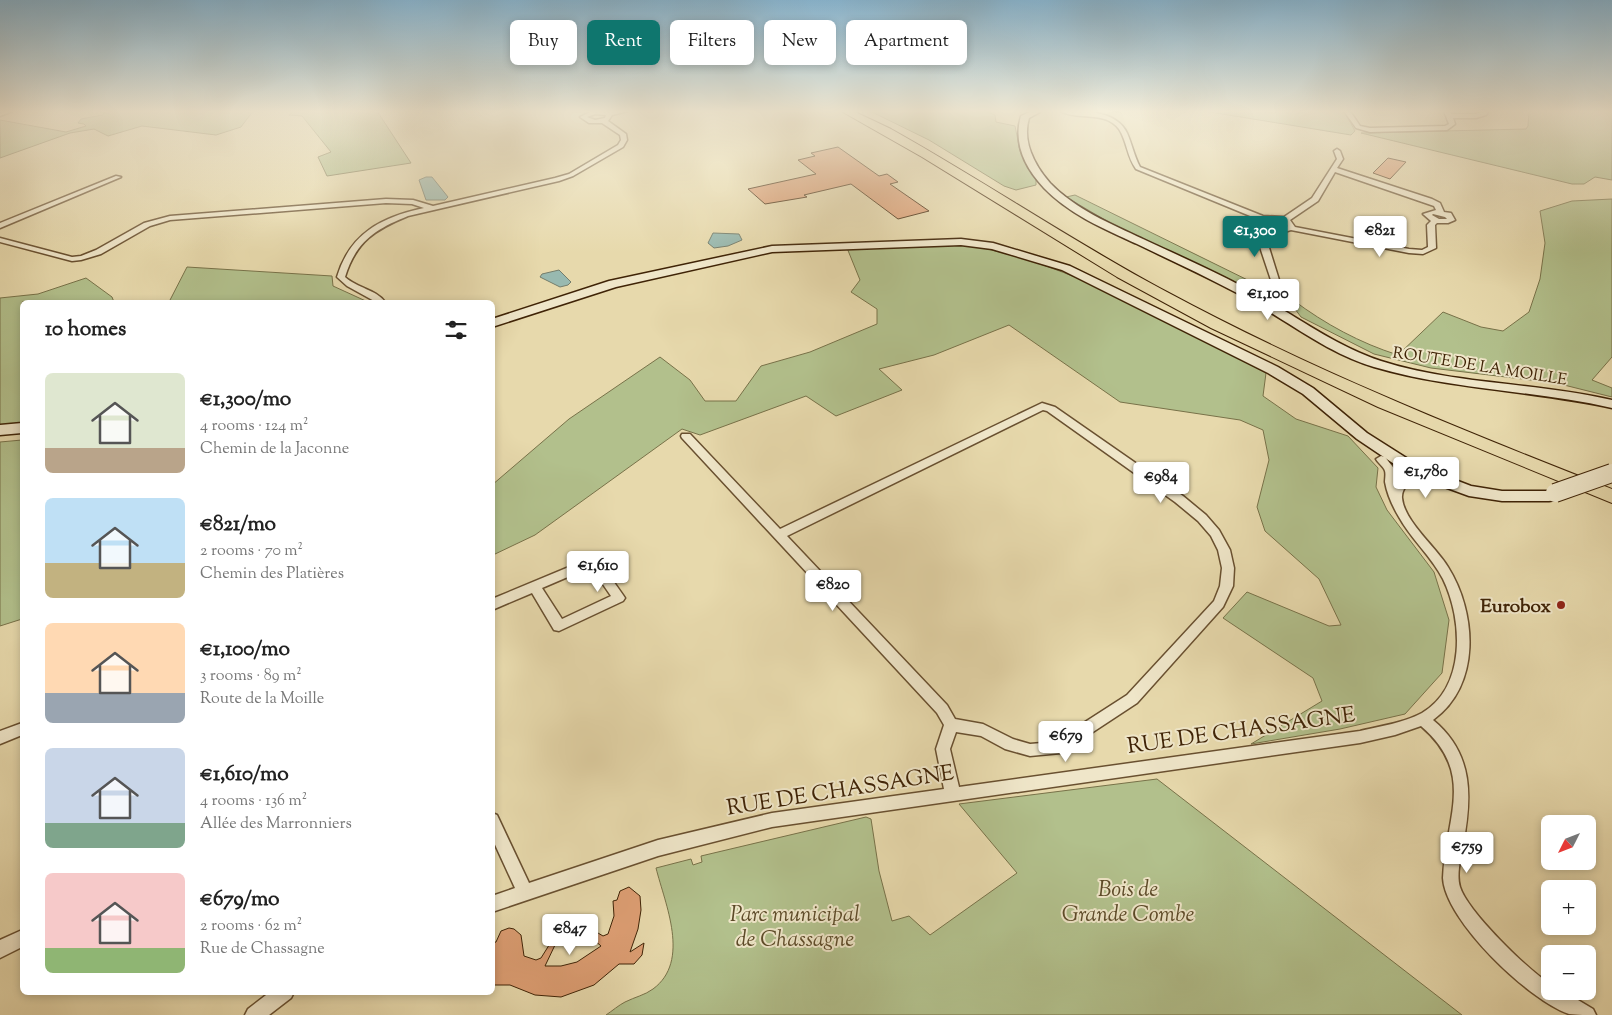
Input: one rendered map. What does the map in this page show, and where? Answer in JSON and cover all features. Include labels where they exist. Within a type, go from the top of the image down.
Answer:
[{"type":"highway","points":[[934,158],[1097,259],[1197,314],[1365,394],[1612,498]]},
{"type":"highway","points":[[948,158],[1109,256],[1211,311],[1407,402],[1612,485]]},
{"type":"street","points":[[379,300],[374,296],[348,285],[341,277],[345,260],[355,243],[387,222],[433,208],[571,175],[600,158]]},
{"type":"street","name":"ROUTE DE LA MOILLE","points":[[1030,158],[1037,174],[1066,202],[1096,220],[1240,290],[1342,348],[1375,363],[1414,373],[1537,390],[1612,404]]},
{"type":"street","points":[[1133,158],[1138,168],[1263,219],[1270,217],[1285,220],[1290,223],[1291,228]]},
{"type":"street","points":[[1285,220],[1315,199],[1340,158]]},
{"type":"street","points":[[1333,168],[1430,201],[1436,205],[1440,212]]},
{"type":"street","points":[[0,226],[118,177]]},
{"type":"street","points":[[0,240],[72,259],[80,259],[94,254],[141,227],[170,218],[386,201],[413,202],[433,208]]},
{"type":"street","points":[[1440,212],[1450,217],[1451,220],[1443,222],[1429,217],[1428,213],[1440,212]]},
{"type":"street","points":[[1263,219],[1264,225],[1271,228],[1282,230],[1291,228],[1400,250],[1423,252],[1432,248],[1432,225],[1435,220]]},
{"type":"street","points":[[1271,228],[1262,238],[1280,296]]},
{"type":"street","points":[[495,322],[613,284],[772,250],[834,244],[974,243],[1039,258],[1106,287],[1273,370],[1308,391],[1401,469],[1426,479],[1469,491],[1502,496],[1551,494]]},
{"type":"street","points":[[779,535],[1042,406],[1051,409],[1208,523],[1216,534],[1228,561],[1228,585],[1224,595],[1219,604],[1132,699],[1073,739],[1046,750],[1030,750],[1010,744],[983,730],[950,726]]},
{"type":"street","points":[[1332,411],[1401,469],[1437,488],[1488,502],[1529,502],[1612,473]]},
{"type":"street","points":[[0,430],[20,428]]},
{"type":"street","points":[[686,436],[942,709],[950,726],[944,749],[953,794]]},
{"type":"street","points":[[1396,496],[1401,469]]},
{"type":"street","name":"RUE DE CHASSAGNE","points":[[495,903],[658,848],[763,822],[1360,736],[1400,728],[1422,719],[1438,710],[1450,697],[1458,681],[1463,647],[1463,615],[1448,577],[1399,508],[1396,496],[1389,483],[1401,469]]},
{"type":"street","points":[[495,604],[593,561],[618,598],[559,626],[535,587]]},
{"type":"street","points":[[1422,719],[1436,728],[1449,743],[1456,756],[1463,804],[1451,873],[1454,893],[1481,930],[1523,975],[1587,1015]]},
{"type":"street","points":[[0,738],[20,730]]},
{"type":"street","points":[[495,827],[525,892]]},
{"type":"street","points":[[0,949],[20,939]]},
{"type":"street","points":[[254,1015],[281,995]]},
{"type":"green space","points":[[319,158],[408,158],[411,163],[327,176]]},
{"type":"green space","points":[[959,158],[1024,158],[1036,178],[1036,185],[1016,190],[1004,186]]},
{"type":"green space","points":[[1466,158],[1612,158],[1612,180],[1595,177],[1584,184],[1572,184]]},
{"type":"green space","points":[[1075,195],[1272,292],[1283,306],[1112,224],[1066,197]]},
{"type":"green space","points":[[1612,199],[1612,357],[1592,380],[1612,388],[1612,397],[1556,383],[1431,368],[1374,354],[1301,317],[1289,301],[1293,300],[1330,325],[1357,339],[1398,355],[1443,312],[1481,327],[1503,331],[1529,312],[1540,279],[1545,243],[1540,211],[1572,201]]},
{"type":"green space","points":[[967,245],[1006,253],[1045,265],[1121,297],[1266,373],[1263,396],[1296,419],[1348,436],[1378,468],[1376,487],[1387,510],[1434,572],[1449,620],[1442,673],[1405,714],[1340,729],[1251,744],[1322,701],[1313,678],[1223,618],[1247,592],[1329,626],[1341,625],[1319,579],[1265,531],[1257,507],[1269,460],[1263,430],[1240,420],[1120,402],[1009,325],[934,355],[879,369],[902,390],[836,416],[806,396],[700,435],[682,429],[535,535],[495,554],[495,482],[569,419],[660,357],[690,380],[705,401],[736,401],[761,366],[810,352],[877,324],[877,309],[851,292],[860,280],[847,248]]},
{"type":"green space","points":[[187,267],[332,276],[333,286],[364,300],[170,300]]},
{"type":"green space","points":[[86,278],[112,297],[113,300],[20,300],[20,423],[0,425],[0,298],[38,294]]},
{"type":"green space","points":[[20,440],[20,620],[0,626],[0,442]]},
{"type":"green space","name":"Bois de Grande Combe","points":[[1157,779],[1462,1015],[606,1015],[623,1003],[653,989],[664,977],[671,963],[673,948],[672,931],[656,868],[691,859],[693,865],[702,862],[701,856],[866,817],[871,819],[879,871],[892,921],[909,916],[930,935],[1017,873],[959,804]]},
{"type":"water","points":[[432,177],[448,197],[445,200],[426,200],[419,180]]},
{"type":"water","points":[[713,233],[739,234],[742,240],[728,246],[714,248],[708,243]]},
{"type":"water","points":[[559,270],[571,282],[568,285],[560,287],[540,277],[542,274]]},
{"type":"building","points":[[854,158],[879,176],[887,174],[898,182],[890,184],[929,211],[898,219],[851,184],[804,195],[807,197],[765,204],[748,189],[816,174],[798,160]]},
{"type":"building","points":[[1388,158],[1406,162],[1390,179],[1373,173]]},
{"type":"building","points":[[629,887],[640,896],[641,910],[638,929],[630,952],[644,943],[642,955],[634,964],[619,964],[594,985],[561,997],[535,995],[510,985],[495,985],[495,942],[501,931],[509,928],[514,929],[521,935],[524,956],[536,960],[541,958],[551,942],[555,945],[545,966],[561,966],[577,962],[601,946],[594,940],[598,933],[603,936],[608,934],[614,916],[613,901],[617,900],[620,891]]},
{"type":"place","name":"Eurobox","points":[[1561,605]]},
{"type":"park label","name":"Parc municipal de Chassagne","points":[[795,926]]}]
